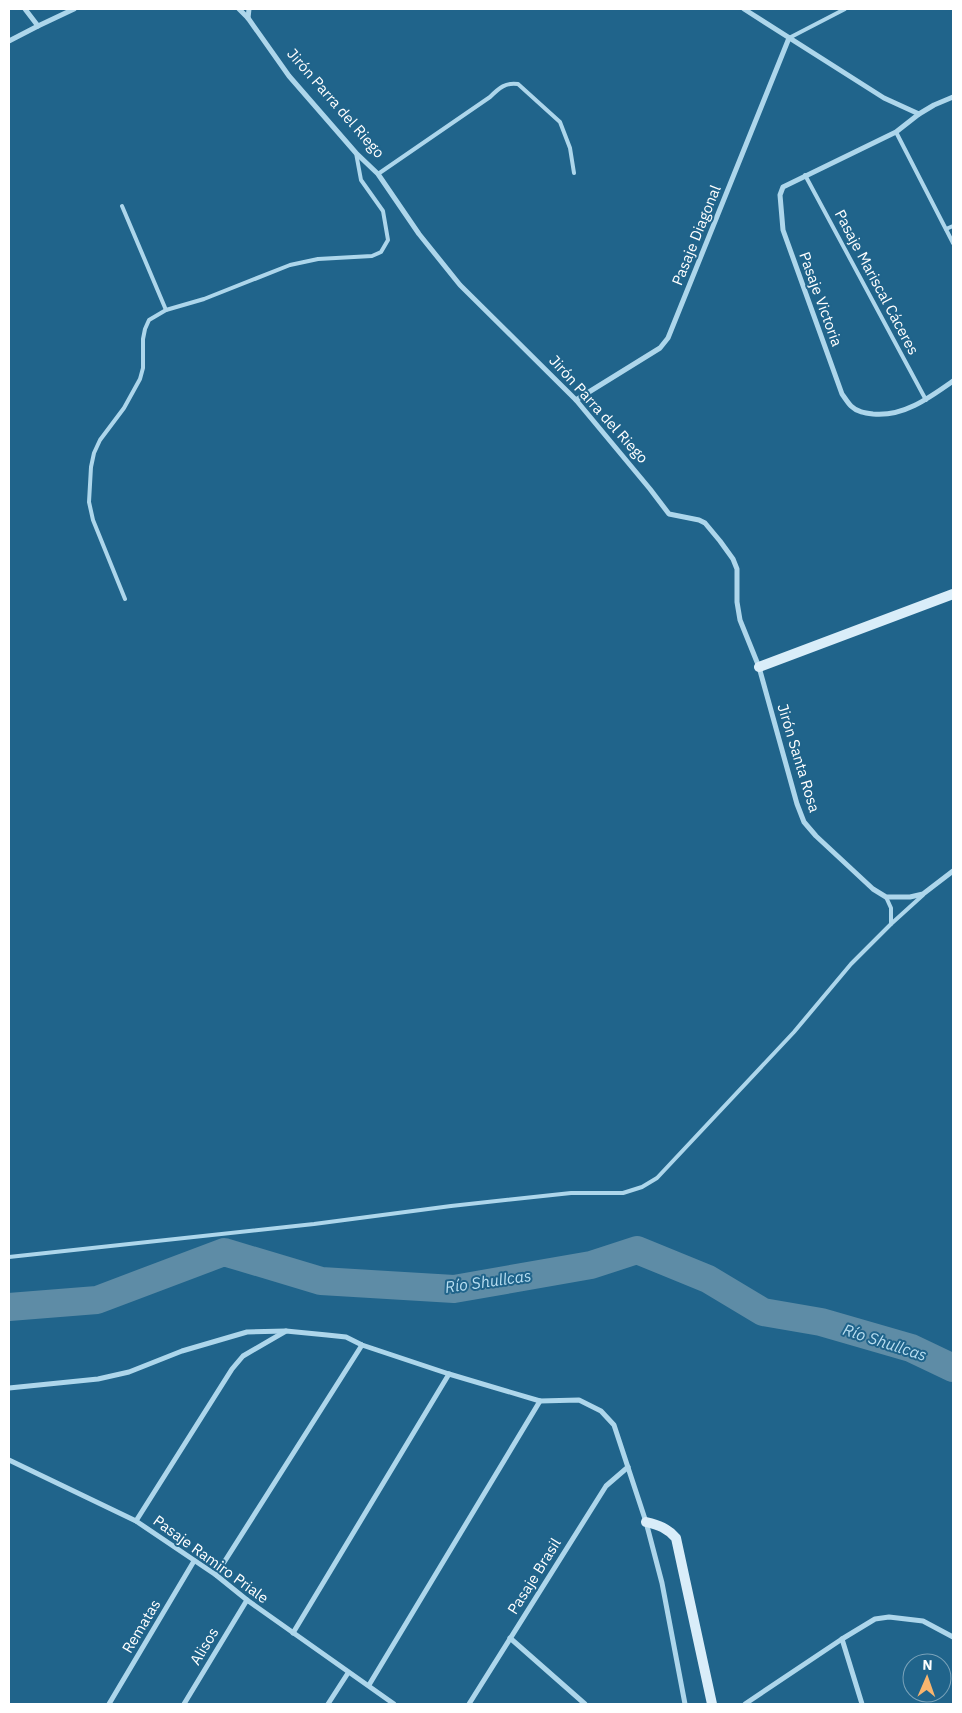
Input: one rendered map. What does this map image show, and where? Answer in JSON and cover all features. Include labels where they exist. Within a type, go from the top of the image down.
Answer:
[{"type":"street","points":[[25,9],[38,26]]},
{"type":"street","points":[[9,41],[74,9]]},
{"type":"street","name":"Jirón Parra del Riego","points":[[239,9],[248,18],[289,76],[356,153],[378,174],[419,234],[460,285],[576,400],[669,514],[705,523],[720,540],[733,559],[737,569],[737,602],[740,620],[759,666]]},
{"type":"street","points":[[248,18],[250,9]]},
{"type":"street","points":[[747,10],[884,98],[919,114]]},
{"type":"street","name":"Pasaje Diagonal","points":[[576,400],[660,348],[668,338],[789,38]]},
{"type":"street","points":[[806,175],[896,132],[934,104],[953,97]]},
{"type":"street","name":"Pasaje Victoria","points":[[806,175],[785,185],[781,189],[783,230],[842,394],[852,407],[862,413],[881,415],[899,412],[926,400]]},
{"type":"street","points":[[926,400],[953,381]]},
{"type":"street","points":[[759,666],[953,594]]},
{"type":"street","name":"Jirón Santa Rosa","points":[[759,666],[797,804],[804,822],[816,836],[866,882],[886,897]]},
{"type":"street","points":[[886,897],[910,897],[923,894],[953,871]]},
{"type":"street","points":[[9,1388],[98,1379],[129,1372],[182,1351],[247,1332],[286,1331],[346,1337],[362,1345],[449,1374],[540,1400],[579,1400],[601,1411],[614,1425],[646,1522],[662,1583],[685,1704]]},
{"type":"street","name":"Pasaje Ramiro Priale","points":[[286,1331],[243,1356],[232,1369],[136,1521],[394,1704]]},
{"type":"street","points":[[216,1576],[362,1345]]},
{"type":"street","points":[[293,1633],[449,1374]]},
{"type":"street","points":[[368,1685],[540,1400]]},
{"type":"street","points":[[9,1460],[136,1521]]},
{"type":"street","name":"Pasaje Brasil","points":[[468,1704],[606,1486],[628,1467]]},
{"type":"street","points":[[646,1522],[662,1526],[669,1530],[676,1538],[712,1704]]},
{"type":"street","name":"Rematas","points":[[110,1704],[194,1561]]},
{"type":"street","name":"Alisos","points":[[184,1704],[246,1600]]},
{"type":"street","points":[[745,1704],[842,1639],[875,1620],[890,1617],[923,1621],[953,1637]]},
{"type":"street","points":[[510,1638],[585,1704]]},
{"type":"street","points":[[842,1639],[862,1704]]},
{"type":"street","points":[[328,1704],[348,1672]]},
{"type":"lane","points":[[789,38],[846,9]]},
{"type":"lane","points":[[378,174],[490,97],[498,89],[510,83],[518,84],[560,122],[570,148],[574,173]]},
{"type":"lane","points":[[896,132],[953,243]]},
{"type":"lane","points":[[125,599],[93,520],[89,502],[91,466],[100,440],[124,408],[140,379],[143,368],[143,339],[149,320],[166,310],[204,299],[290,265],[318,259],[372,256],[381,252],[388,240],[383,211],[361,180],[356,153]]},
{"type":"lane","name":"Pasaje Mariscal Cáceres","points":[[806,175],[926,400]]},
{"type":"lane","points":[[122,206],[166,310]]},
{"type":"lane","points":[[946,229],[953,226]]},
{"type":"lane","points":[[9,1257],[314,1224],[571,1193],[623,1193],[642,1187],[658,1178],[794,1032],[851,964],[923,894]]},
{"type":"lane","points":[[886,897],[890,908],[892,924]]},
{"type":"waterway","name":"Río Shullcas","points":[[9,1307],[97,1300],[224,1252],[321,1281],[454,1289],[591,1265],[637,1250],[708,1279],[763,1312],[821,1322],[911,1348],[953,1368]]}]
